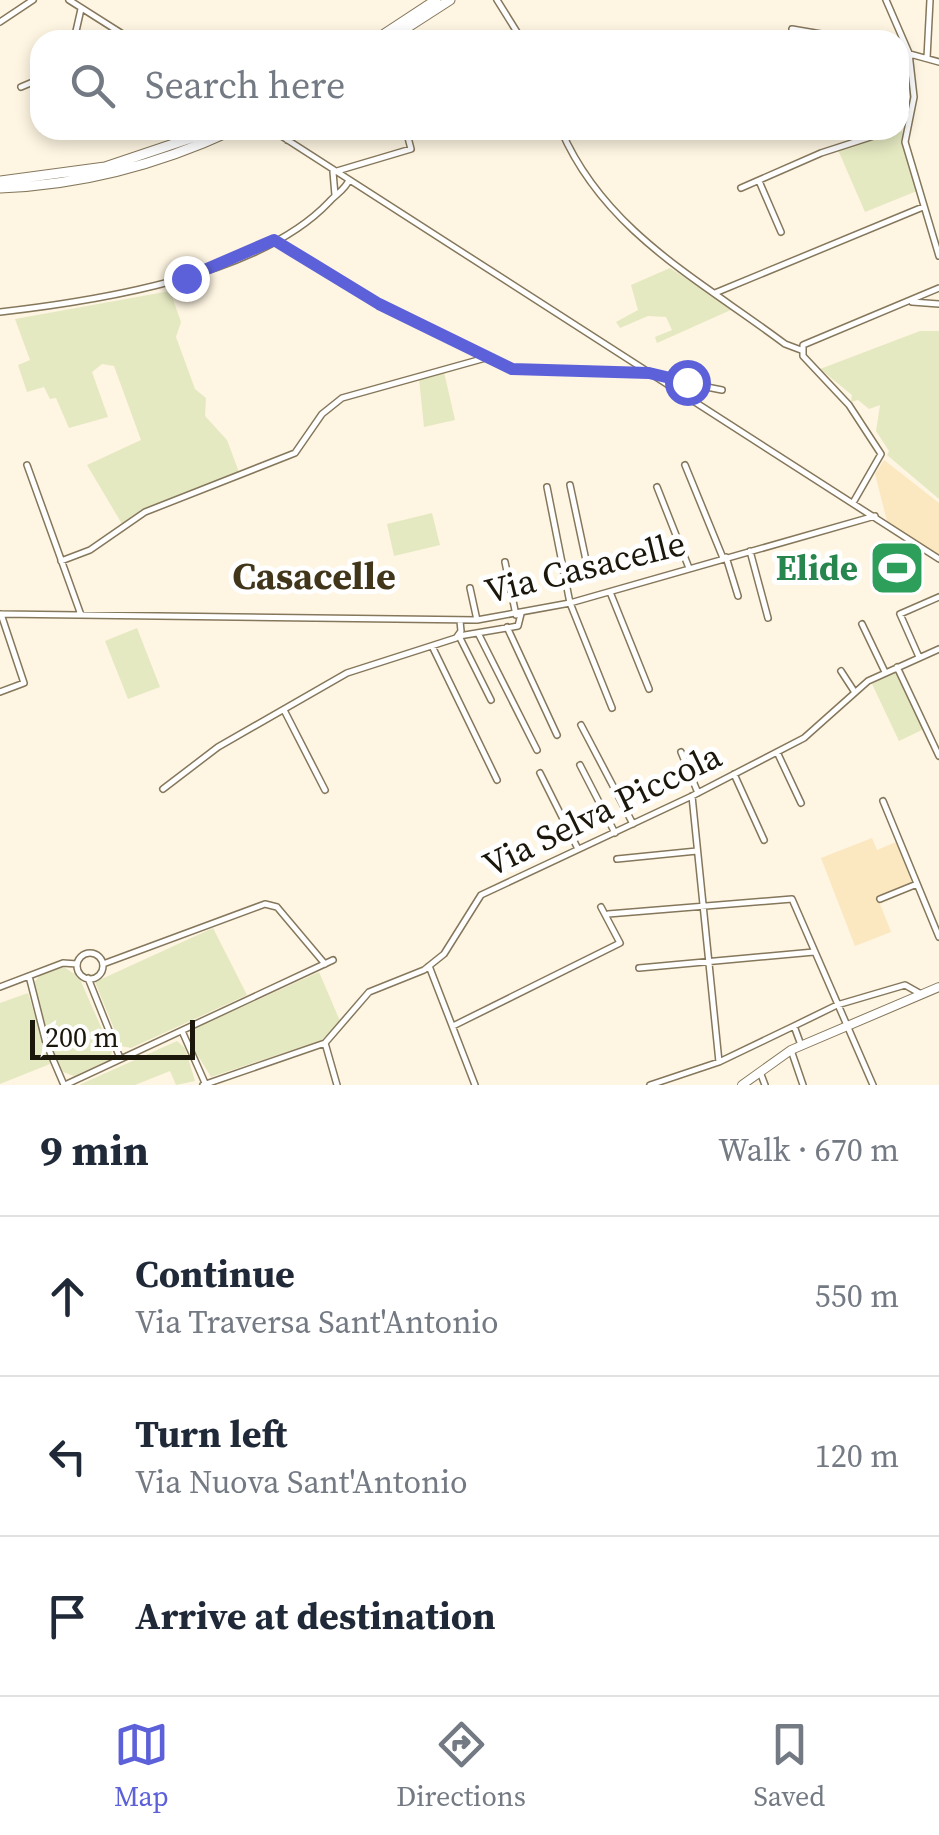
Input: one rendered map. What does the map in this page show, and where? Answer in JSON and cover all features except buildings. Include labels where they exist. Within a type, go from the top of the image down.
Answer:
[{"type":"highway","points":[[390,30],[436,0]]},
{"type":"highway","points":[[404,30],[450,0]]},
{"type":"highway","points":[[0,184],[68,182],[159,156],[198,140]]},
{"type":"main road","points":[[742,1085],[790,1050],[939,987]]},
{"type":"street","points":[[0,22],[33,0]]},
{"type":"street","points":[[69,0],[116,30]]},
{"type":"street","points":[[496,0],[516,30]]},
{"type":"street","points":[[886,0],[899,30]]},
{"type":"street","points":[[927,58],[930,0]]},
{"type":"street","points":[[76,30],[82,8]]},
{"type":"street","points":[[792,29],[798,30]]},
{"type":"street","points":[[909,110],[914,98],[909,53],[939,62]]},
{"type":"street","points":[[21,86],[30,83]]},
{"type":"street","points":[[287,140],[656,378],[854,500],[939,559]]},
{"type":"street","points":[[334,170],[411,149],[409,140]]},
{"type":"street","points":[[565,140],[578,169],[599,197],[668,263],[801,350],[849,405],[881,454],[854,500]]},
{"type":"street","points":[[741,188],[820,152],[859,140]]},
{"type":"street","points":[[905,140],[939,256]]},
{"type":"street","points":[[334,170],[335,195]]},
{"type":"street","points":[[0,312],[164,286],[274,240],[310,220],[349,180]]},
{"type":"street","points":[[759,181],[781,232]]},
{"type":"street","points":[[335,195],[364,189]]},
{"type":"street","points":[[715,294],[924,207]]},
{"type":"street","points":[[274,240],[379,304],[524,370],[649,373]]},
{"type":"street","points":[[801,350],[808,341],[939,288],[938,304],[904,303]]},
{"type":"street","points":[[60,561],[90,550],[145,512],[295,453],[322,414],[342,398],[489,357]]},
{"type":"street","points":[[656,378],[722,390]]},
{"type":"street","points":[[685,465],[738,596]]},
{"type":"street","points":[[27,466],[80,614]]},
{"type":"street","points":[[563,570],[587,565],[570,485]]},
{"type":"street","points":[[657,486],[689,568]]},
{"type":"street","points":[[547,487],[570,603],[612,708]]},
{"type":"street","name":"Via Casacelle","points":[[0,614],[477,620],[570,603],[875,516]]},
{"type":"street","points":[[750,551],[768,618]]},
{"type":"street","points":[[162,789],[218,747],[347,672],[459,636],[520,625],[505,562]]},
{"type":"street","points":[[490,580],[508,577]]},
{"type":"street","points":[[470,588],[477,620]]},
{"type":"street","points":[[610,592],[649,689]]},
{"type":"street","points":[[919,658],[900,614],[939,597]]},
{"type":"street","points":[[0,614],[24,684],[0,692]]},
{"type":"street","points":[[460,621],[459,636],[491,700]]},
{"type":"street","points":[[862,624],[885,672]]},
{"type":"street","points":[[507,628],[557,736]]},
{"type":"street","points":[[478,632],[537,750]]},
{"type":"street","points":[[432,646],[497,780]]},
{"type":"street","name":"Via Selva Piccola","points":[[325,1043],[369,992],[429,966],[448,949],[482,895],[695,795],[817,730],[854,691],[885,672],[939,649]]},
{"type":"street","points":[[897,667],[939,756]]},
{"type":"street","points":[[840,671],[854,691]]},
{"type":"street","points":[[284,710],[325,790]]},
{"type":"street","points":[[581,725],[633,824]]},
{"type":"street","points":[[681,752],[695,795],[719,1062]]},
{"type":"street","points":[[776,752],[800,803]]},
{"type":"street","points":[[580,765],[614,833]]},
{"type":"street","points":[[540,773],[578,849]]},
{"type":"street","points":[[734,774],[764,840]]},
{"type":"street","points":[[883,801],[939,938]]},
{"type":"street","points":[[617,858],[697,850]]},
{"type":"street","points":[[880,899],[917,884]]},
{"type":"street","points":[[608,914],[792,898],[873,1085]]},
{"type":"street","points":[[88,978],[98,976],[103,964],[265,904],[277,907],[325,964]]},
{"type":"street","points":[[453,1026],[620,943],[601,907]]},
{"type":"street","points":[[639,968],[814,952]]},
{"type":"street","points":[[0,987],[63,964],[77,964],[90,953],[103,964]]},
{"type":"street","points":[[29,976],[43,1034],[65,1085],[333,960]]},
{"type":"street","points":[[77,964],[79,973],[88,978],[120,1060]]},
{"type":"street","points":[[429,966],[475,1085]]},
{"type":"street","points":[[650,1085],[719,1062],[837,1005],[904,985],[922,994]]},
{"type":"street","points":[[794,1026],[801,1045]]},
{"type":"street","points":[[182,1031],[204,1084],[325,1043],[337,1085]]},
{"type":"street","points":[[790,1050],[803,1085]]},
{"type":"street","points":[[760,1070],[765,1085]]},
{"type":"shaded area","points":[[884,460],[939,503],[939,556],[887,521],[875,474]]},
{"type":"shaded area","points":[[872,838],[877,850],[896,842],[914,888],[880,904],[891,932],[855,946],[821,858]]},
{"type":"green space","points":[[872,140],[904,140],[917,191],[865,212],[838,150]]},
{"type":"green space","points":[[670,268],[733,309],[657,343],[655,337],[672,330],[666,317],[648,316],[620,328],[616,322],[638,310],[631,285]]},
{"type":"green space","points":[[170,291],[181,322],[176,337],[195,389],[206,398],[205,416],[227,440],[240,475],[145,511],[122,524],[87,465],[141,440],[114,366],[102,364],[92,372],[108,417],[69,428],[56,398],[50,399],[44,387],[27,392],[18,365],[30,360],[15,319]]},
{"type":"green space","points":[[920,331],[939,331],[939,499],[887,455],[889,451],[876,431],[880,405],[869,409],[858,400],[851,402],[852,395],[820,369]]},
{"type":"green space","points":[[444,372],[455,420],[424,427],[419,379]]},
{"type":"green space","points":[[432,513],[440,545],[394,556],[387,524]]},
{"type":"green space","points":[[137,628],[160,687],[128,699],[105,641]]},
{"type":"green space","points":[[897,671],[924,729],[899,741],[872,684]]},
{"type":"green space","points":[[213,928],[247,995],[131,1048],[121,1046],[95,982]]},
{"type":"green space","points":[[64,967],[79,977],[112,1052],[109,1060],[74,1076],[63,1072],[49,1042],[34,983],[40,975]]},
{"type":"green space","points":[[319,972],[340,1021],[322,1040],[211,1077],[189,1041],[193,1029]]},
{"type":"green space","points":[[28,993],[50,1064],[0,1084],[0,1003]]},
{"type":"green space","points":[[177,1041],[185,1048],[195,1081],[176,1085],[170,1071],[135,1085],[79,1085]]},
{"type":"place","name":"Elide","points":[[897,568]]},
{"type":"district","name":"Casacelle","points":[[314,576]]},
{"type":"route","points":[[186,278],[274,240],[379,304],[512,369],[649,373],[656,378],[687,382]]}]
